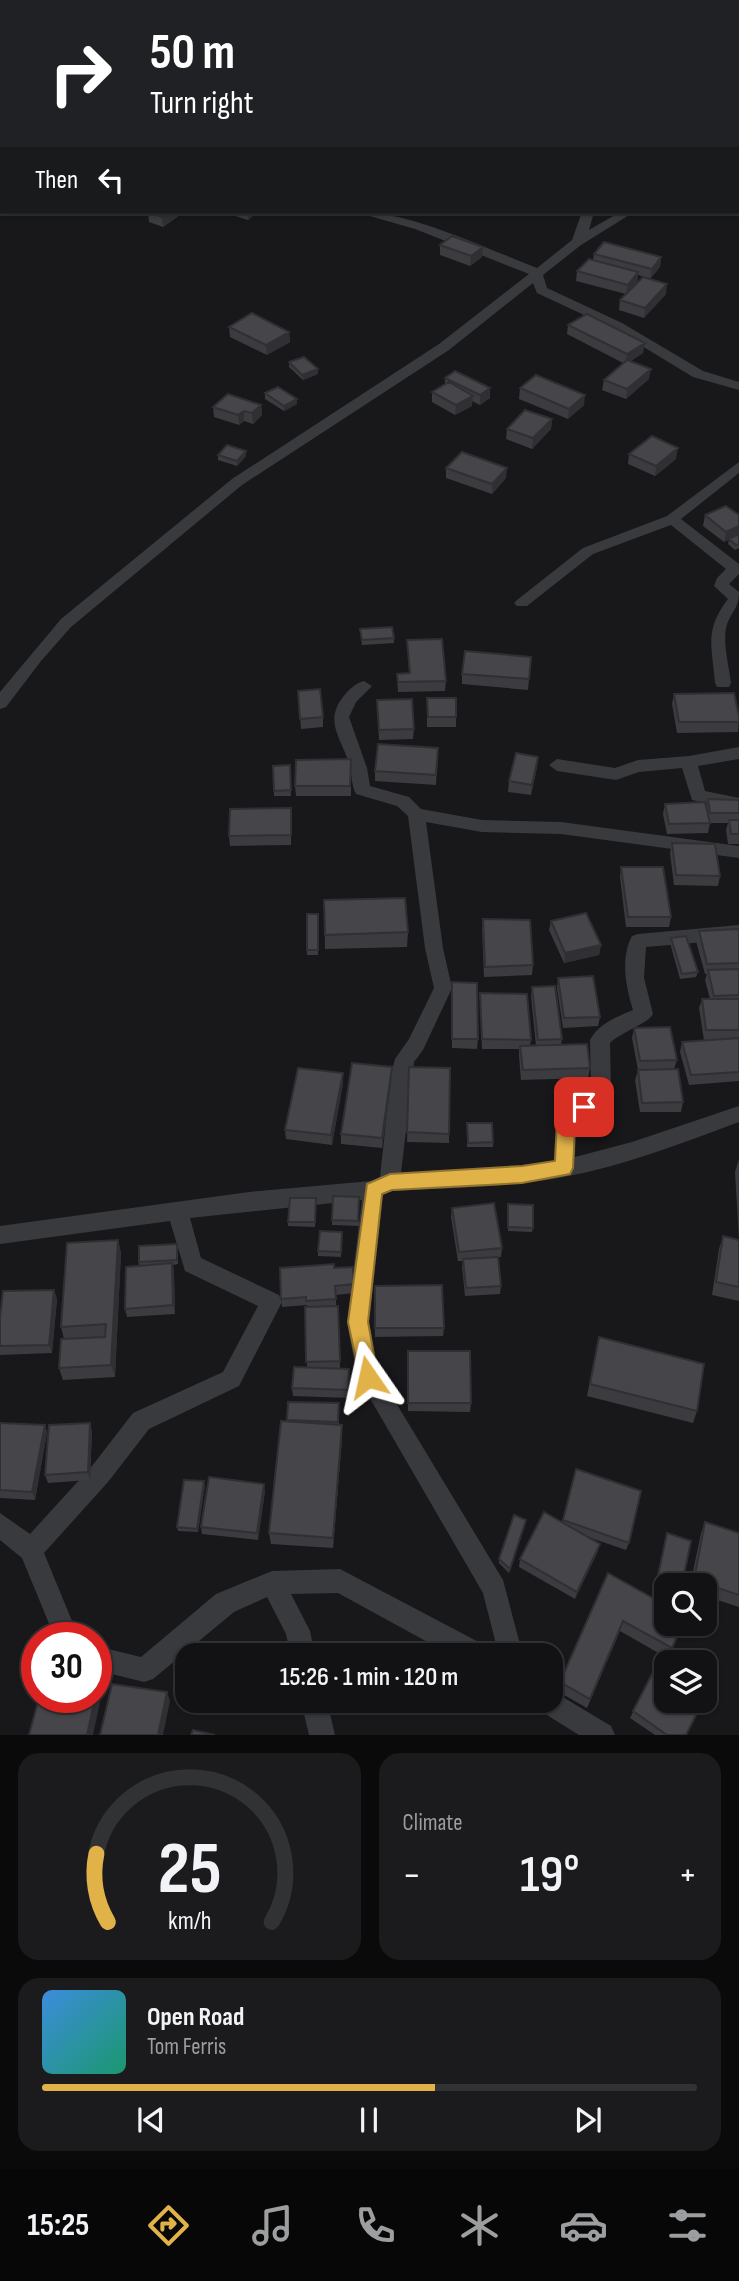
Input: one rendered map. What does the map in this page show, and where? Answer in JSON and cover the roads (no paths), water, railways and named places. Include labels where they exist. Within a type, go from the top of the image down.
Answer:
[{"type":"street","points":[[370,214],[419,227],[536,272]]},
{"type":"street","points":[[577,242],[588,214]]},
{"type":"street","points":[[3,695],[66,624],[237,482],[444,347],[536,272],[577,242],[625,214]]},
{"type":"street","points":[[536,272],[541,290],[618,327],[698,374],[739,386]]},
{"type":"street","points":[[522,603],[587,551],[672,519],[739,466]]},
{"type":"street","points":[[672,519],[721,555],[734,568],[722,581],[721,586],[737,598],[722,618],[718,630],[723,682]]},
{"type":"street","points":[[364,686],[342,710],[340,727],[359,767],[362,790],[403,801],[416,814],[482,826],[561,828],[739,852]]},
{"type":"street","points":[[557,765],[616,774],[638,766],[689,762],[739,753]]},
{"type":"street","points":[[689,762],[698,796],[739,804]]},
{"type":"street","points":[[416,814],[434,948],[443,988],[416,1044],[405,1059],[401,1074],[358,1322],[368,1377],[494,1589],[508,1643]]},
{"type":"street","points":[[564,1168],[566,1122],[601,1091],[600,1040],[614,1027],[644,1014],[633,978],[632,959],[638,941],[739,932]]},
{"type":"street","points":[[0,1236],[382,1186],[564,1168],[606,1159],[739,1114]]},
{"type":"street","points":[[31,1550],[100,1474],[141,1421],[231,1379],[271,1302],[192,1264],[178,1211]]},
{"type":"street","points":[[0,1525],[31,1550],[60,1622]]},
{"type":"street","points":[[112,1662],[144,1671],[225,1603],[272,1583],[340,1581],[455,1643]]},
{"type":"street","points":[[272,1583],[298,1631],[300,1643]]},
{"type":"street","points":[[563,1710],[602,1735]]},
{"type":"street","points":[[316,1713],[321,1735]]}]
